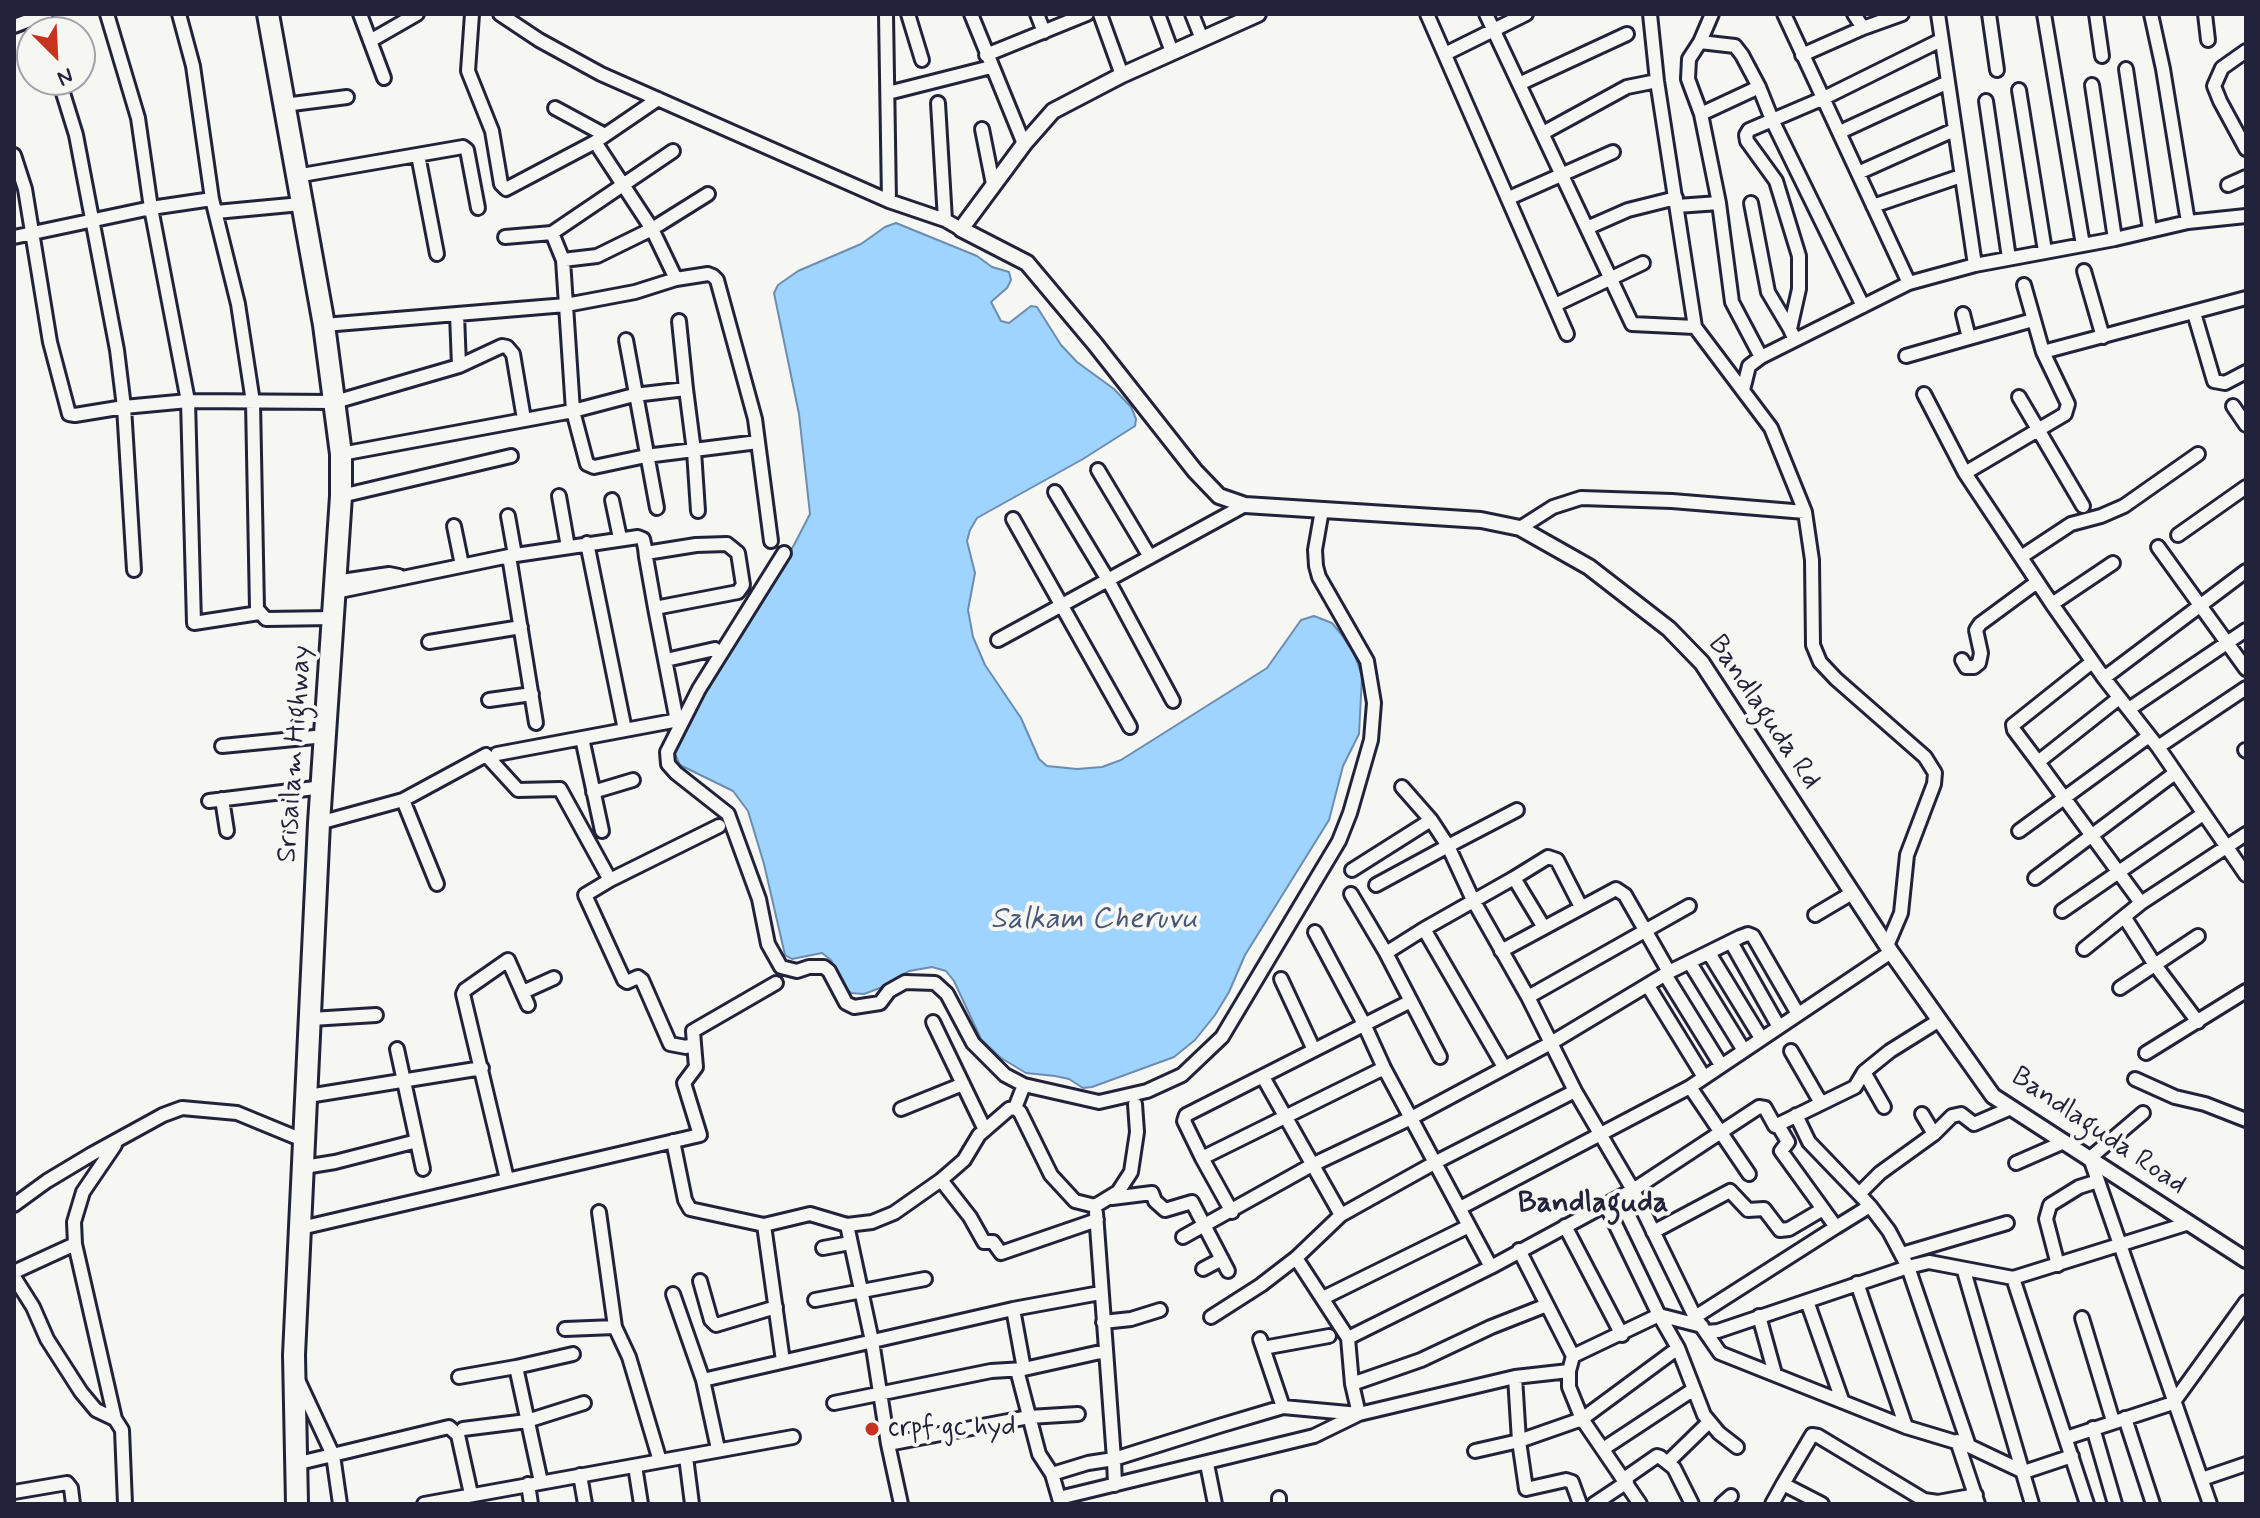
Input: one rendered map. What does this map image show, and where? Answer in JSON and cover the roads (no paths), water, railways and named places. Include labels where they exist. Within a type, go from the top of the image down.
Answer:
[{"type":"highway","name":"Srisailam Highway","points":[[268,14],[324,325],[341,454],[341,496],[319,823],[294,1372],[297,1504]]},
{"type":"street","points":[[107,14],[138,118],[151,208],[188,401],[194,623],[259,613]]},
{"type":"street","points":[[179,14],[193,66],[212,199],[238,304],[253,402],[259,613],[266,619],[333,618]]},
{"type":"street","points":[[360,14],[384,78]]},
{"type":"street","points":[[370,41],[417,14]]},
{"type":"street","points":[[472,14],[468,71],[492,131],[504,187],[512,188],[600,138],[658,99]]},
{"type":"street","points":[[500,14],[539,40],[601,74],[889,201],[945,220],[1027,263],[1201,477],[1219,496],[1245,505]]},
{"type":"street","points":[[886,14],[889,201]]},
{"type":"street","points":[[908,14],[922,60]]},
{"type":"street","points":[[971,14],[1024,144]]},
{"type":"street","points":[[1037,14],[1044,32]]},
{"type":"street","points":[[888,93],[989,61],[1087,14]]},
{"type":"street","points":[[1100,14],[1122,75]]},
{"type":"street","points":[[1158,14],[1172,52]]},
{"type":"street","points":[[1192,14],[1202,39]]},
{"type":"street","points":[[961,229],[1024,144],[1053,111],[1202,39],[1236,19],[1258,14]]},
{"type":"street","points":[[1427,14],[1567,334]]},
{"type":"street","points":[[1486,14],[1632,324],[1695,327]]},
{"type":"street","points":[[1445,54],[1526,14]]},
{"type":"street","points":[[1460,1208],[1690,1087],[1889,949],[1901,913],[1907,855],[1934,784],[1935,773],[1925,757],[1820,662],[1812,636],[1812,560],[1805,512],[1771,428],[1695,327],[1657,81],[1650,14]]},
{"type":"street","points":[[1712,14],[1692,53],[1688,79],[1701,114],[1719,203],[1732,302],[1761,357]]},
{"type":"street","points":[[1784,14],[1909,283]]},
{"type":"street","points":[[1854,14],[1863,28]]},
{"type":"street","points":[[1802,55],[1902,14]]},
{"type":"street","points":[[1938,14],[1975,265]]},
{"type":"street","points":[[1989,14],[1997,70]]},
{"type":"street","points":[[2044,14],[2083,245]]},
{"type":"street","points":[[2096,14],[2102,56]]},
{"type":"street","points":[[2151,14],[2188,222]]},
{"type":"street","points":[[2205,14],[2208,40]]},
{"type":"street","points":[[14,26],[43,15]]},
{"type":"street","points":[[1519,84],[1627,34]]},
{"type":"street","points":[[1792,334],[1799,289],[1799,256],[1776,181],[1747,141],[1746,135],[1749,130],[1773,122],[1941,40]]},
{"type":"street","points":[[1700,42],[1739,49],[1863,306]]},
{"type":"street","points":[[2245,53],[2222,68],[2214,86],[2246,149]]},
{"type":"street","points":[[2126,69],[2150,230]]},
{"type":"street","points":[[1543,133],[1627,87],[1657,81]]},
{"type":"street","points":[[1840,132],[1948,82]]},
{"type":"street","points":[[2092,85],[2115,239]]},
{"type":"street","points":[[1701,114],[1759,87]]},
{"type":"street","points":[[2019,90],[2045,251]]},
{"type":"street","points":[[64,96],[76,135],[117,350],[124,407],[134,570]]},
{"type":"street","points":[[284,105],[347,97]]},
{"type":"street","points":[[1986,101],[2009,258]]},
{"type":"street","points":[[938,103],[945,220]]},
{"type":"street","points":[[555,108],[600,138],[622,186],[652,229],[676,279]]},
{"type":"street","points":[[982,129],[993,184]]},
{"type":"street","points":[[1858,173],[1954,130]]},
{"type":"street","points":[[296,176],[459,147],[467,150],[478,208]]},
{"type":"street","points":[[505,237],[552,233],[673,151]]},
{"type":"street","points":[[1509,198],[1613,152]]},
{"type":"street","points":[[14,155],[25,189],[50,342],[67,411],[75,415],[188,401],[335,402],[459,366],[496,348],[507,347],[515,359],[524,419]]},
{"type":"street","points":[[418,155],[437,254]]},
{"type":"street","points":[[1873,206],[1961,176]]},
{"type":"street","points":[[2228,185],[2246,177]]},
{"type":"street","points":[[563,260],[597,256],[652,229],[708,194]]},
{"type":"street","points":[[14,237],[151,208],[212,199]]},
{"type":"street","points":[[1587,228],[1628,210],[1677,202],[1719,203]]},
{"type":"street","points":[[1751,203],[1768,292],[1792,334]]},
{"type":"street","points":[[216,212],[301,204]]},
{"type":"street","points":[[1743,390],[1749,366],[1792,334],[1863,306],[1909,283],[1975,265],[2188,222],[2246,216]]},
{"type":"street","points":[[552,233],[563,260],[573,411],[584,460],[590,466],[758,442]]},
{"type":"street","points":[[1555,305],[1643,263]]},
{"type":"street","points":[[2084,271],[2103,337]]},
{"type":"street","points":[[324,325],[566,305],[708,274],[717,280],[755,419],[771,541]]},
{"type":"street","points":[[1965,473],[2065,414],[2068,404],[2043,352],[2024,285]]},
{"type":"street","points":[[2043,352],[2246,298]]},
{"type":"street","points":[[2194,313],[2214,381],[2225,383],[2246,372]]},
{"type":"street","points":[[457,314],[459,366]]},
{"type":"street","points":[[1963,314],[1969,338]]},
{"type":"street","points":[[1906,356],[2033,320]]},
{"type":"street","points":[[679,321],[698,511]]},
{"type":"street","points":[[626,340],[657,508]]},
{"type":"street","points":[[341,454],[573,411],[634,395],[686,389]]},
{"type":"street","points":[[1924,394],[1965,473],[2037,582],[2092,662],[2158,747],[2246,875]]},
{"type":"street","points":[[2019,397],[2083,506]]},
{"type":"street","points":[[2233,406],[2246,425]]},
{"type":"street","points":[[2021,557],[2071,524],[2124,506],[2198,454]]},
{"type":"street","points":[[341,496],[511,456]]},
{"type":"street","points":[[1098,470],[1150,557]]},
{"type":"street","points":[[2178,535],[2246,487]]},
{"type":"street","points":[[1055,492],[1108,580],[1173,701]]},
{"type":"street","points":[[559,496],[568,547]]},
{"type":"street","points":[[1520,528],[1553,507],[1581,498],[1672,501],[1805,512]]},
{"type":"street","points":[[612,500],[620,538]]},
{"type":"street","points":[[998,640],[1245,505]]},
{"type":"street","name":"Bandlaguda Rd","points":[[1245,505],[1481,520],[1520,528],[1589,567],[1669,629],[1702,663],[1889,949]]},
{"type":"street","points":[[784,553],[699,689],[667,752],[668,764],[676,773],[728,814],[759,899],[768,944],[781,967],[797,971],[824,967],[846,1003],[854,1007],[880,1003],[889,991],[905,982],[935,983],[947,994],[973,1043],[1005,1075],[1024,1085],[1099,1102],[1147,1091],[1182,1075],[1222,1037],[1339,841],[1350,813],[1371,740],[1374,703],[1367,661],[1319,577],[1316,566],[1315,550],[1322,510]]},
{"type":"street","points":[[508,516],[536,723]]},
{"type":"street","points":[[1013,519],[1130,727]]},
{"type":"street","points":[[454,526],[462,565]]},
{"type":"street","points":[[335,587],[389,582],[402,576],[587,543],[620,538],[643,539],[676,716],[673,721],[497,754]]},
{"type":"street","points":[[587,543],[625,730]]},
{"type":"street","points":[[646,553],[696,545],[727,544],[738,553],[743,577],[743,585],[738,592],[655,608]]},
{"type":"street","points":[[2158,547],[2246,669]]},
{"type":"street","points":[[2052,604],[2113,563]]},
{"type":"street","points":[[2104,678],[2246,571]]},
{"type":"street","points":[[1962,660],[1966,667],[1979,663],[1981,653],[1976,630],[1980,624],[2037,582]]},
{"type":"street","points":[[429,642],[521,627]]},
{"type":"street","points":[[2129,709],[2246,630]]},
{"type":"street","points":[[666,660],[715,649]]},
{"type":"street","points":[[2092,662],[2013,725],[2014,730],[2141,903]]},
{"type":"street","points":[[2158,747],[2246,688]]},
{"type":"street","points":[[489,700],[532,694]]},
{"type":"street","points":[[2038,762],[2119,698]]},
{"type":"street","points":[[222,746],[325,736]]},
{"type":"street","points":[[2019,831],[2149,736]]},
{"type":"street","points":[[582,738],[602,831]]},
{"type":"street","points":[[319,823],[403,800],[486,755],[518,790],[560,789],[610,880]]},
{"type":"street","points":[[2035,878],[2175,773]]},
{"type":"street","points":[[593,792],[633,780]]},
{"type":"street","points":[[227,831],[215,800],[323,787]]},
{"type":"street","points":[[1402,787],[1431,820],[1448,846],[1473,900],[1528,997],[1575,1091],[1633,1190],[1701,1325],[1720,1353],[1906,1427],[1963,1443],[2024,1472],[2072,1456]]},
{"type":"street","points":[[403,800],[437,884]]},
{"type":"street","points":[[1376,885],[1517,810]]},
{"type":"street","points":[[2062,911],[2203,814]]},
{"type":"street","points":[[1352,870],[1431,820]]},
{"type":"street","points":[[694,1044],[686,1047],[670,1044],[642,980],[638,977],[627,982],[624,980],[585,895],[719,826]]},
{"type":"street","points":[[2084,949],[2141,903],[2246,834]]},
{"type":"street","points":[[1386,953],[1548,857],[1554,858],[1581,907]]},
{"type":"street","points":[[1514,878],[1543,926]]},
{"type":"street","points":[[1501,951],[1611,890],[1621,891],[1721,1065]]},
{"type":"street","points":[[1815,915],[1852,893]]},
{"type":"street","points":[[1351,894],[1386,953],[1440,1057]]},
{"type":"street","points":[[1528,997],[1689,906]]},
{"type":"street","points":[[2125,918],[2155,965],[2198,1022]]},
{"type":"street","points":[[1424,929],[1504,1067]]},
{"type":"street","points":[[1315,932],[1491,1267]]},
{"type":"street","points":[[1183,1237],[1312,1165],[1411,1118],[1551,1043],[1668,974],[1748,934],[1753,936],[1798,1014]]},
{"type":"street","points":[[2120,988],[2198,936]]},
{"type":"street","points":[[1731,942],[1779,1027]]},
{"type":"street","name":"Bandlaguda Road","points":[[1889,949],[1993,1096],[2186,1224],[2246,1260]]},
{"type":"street","points":[[1709,953],[1761,1038]]},
{"type":"street","points":[[507,1179],[464,992],[506,960],[528,1005]]},
{"type":"street","points":[[1690,963],[1743,1049]]},
{"type":"street","points":[[523,992],[554,978]]},
{"type":"street","points":[[1281,979],[1314,1050]]},
{"type":"street","points":[[301,1228],[700,1135],[684,1086],[686,1078],[696,1067],[693,1031],[776,983]]},
{"type":"street","points":[[1648,986],[1704,1077]]},
{"type":"street","points":[[2146,1053],[2246,991]]},
{"type":"street","points":[[1232,1212],[1202,1158],[1184,1117],[1411,1001]]},
{"type":"street","points":[[311,1019],[376,1015]]},
{"type":"street","points":[[1348,1338],[1491,1267],[1633,1190],[1762,1106],[1773,1125],[1778,1125],[1855,1087],[1864,1072],[1890,1051],[1938,1021]]},
{"type":"street","points":[[933,1022],[985,1130]]},
{"type":"street","points":[[397,1049],[423,1169]]},
{"type":"street","points":[[951,1058],[968,1049]]},
{"type":"street","points":[[1791,1051],[1821,1103]]},
{"type":"street","points":[[308,1096],[482,1068]]},
{"type":"street","points":[[1202,1158],[1384,1068]]},
{"type":"street","points":[[1864,1072],[1884,1107]]},
{"type":"street","points":[[1263,1077],[1341,1215]]},
{"type":"street","points":[[2135,1079],[2175,1097],[2205,1104],[2246,1120]]},
{"type":"street","points":[[901,1109],[963,1084]]},
{"type":"street","points":[[1015,1108],[1024,1085]]},
{"type":"street","points":[[1690,1087],[1749,1174]]},
{"type":"street","points":[[1211,1317],[1296,1258],[1341,1215],[1575,1091]]},
{"type":"street","points":[[941,1180],[965,1210],[984,1242],[993,1242],[1001,1253],[1096,1213],[1126,1184],[1131,1172],[1137,1132],[1135,1104]]},
{"type":"street","points":[[14,1205],[47,1181],[163,1115],[182,1108],[237,1113],[305,1141]]},
{"type":"street","points":[[673,1141],[686,1205],[690,1209],[764,1225],[810,1214],[847,1225],[883,1219],[941,1180],[958,1167],[985,1130],[1009,1109],[1015,1108],[1020,1112],[1051,1175],[1075,1201],[1096,1213]]},
{"type":"street","points":[[1859,1194],[1880,1173],[1934,1134],[1955,1114],[1961,1114],[1974,1124],[2011,1108]]},
{"type":"street","points":[[2143,1113],[2090,1158],[2210,1504]]},
{"type":"street","points":[[1922,1114],[1934,1134]]},
{"type":"street","points":[[1772,1504],[1810,1438],[1815,1435],[1924,1500],[1977,1500],[1963,1443],[1902,1254],[1870,1206],[1809,1142],[1796,1115]]},
{"type":"street","points":[[1778,1125],[1788,1142],[1781,1151],[1836,1227]]},
{"type":"street","points":[[304,1167],[417,1141]]},
{"type":"street","points":[[117,1142],[83,1192],[74,1222],[75,1244],[115,1419],[122,1430],[125,1504]]},
{"type":"street","points":[[2016,1163],[2064,1142]]},
{"type":"street","points":[[2058,1265],[2046,1219],[2050,1205],[2070,1192],[2098,1181]]},
{"type":"street","points":[[1653,1232],[1730,1191],[1748,1210],[1764,1209],[1780,1230],[1789,1229],[1823,1209]]},
{"type":"street","points":[[1109,1199],[1152,1193],[1155,1201],[1165,1210],[1192,1202],[1228,1271]]},
{"type":"street","points":[[1606,1205],[1678,1348],[1709,1422],[1737,1447]]},
{"type":"street","points":[[1701,1325],[1836,1227],[1870,1206]]},
{"type":"street","points":[[599,1212],[615,1327],[629,1357],[660,1461]]},
{"type":"street","points":[[1096,1213],[1100,1293],[1113,1416],[1115,1485]]},
{"type":"street","points":[[1902,1254],[2007,1223]]},
{"type":"street","points":[[1573,1356],[1659,1315],[1718,1331],[1924,1262],[2013,1278],[2186,1224]]},
{"type":"street","points":[[764,1225],[783,1361]]},
{"type":"street","points":[[847,1225],[872,1341],[901,1504]]},
{"type":"street","points":[[1323,1298],[1469,1226]]},
{"type":"street","points":[[1565,1226],[1622,1335]]},
{"type":"street","points":[[823,1248],[850,1243]]},
{"type":"street","points":[[75,1244],[14,1274],[47,1339],[81,1392],[96,1410],[115,1419]]},
{"type":"street","points":[[1519,1250],[1573,1356],[1569,1387],[1582,1419],[1640,1504]]},
{"type":"street","points":[[1296,1258],[1348,1338],[1352,1384],[1359,1414]]},
{"type":"street","points":[[1203,1269],[1222,1259]]},
{"type":"street","points":[[1964,1271],[2032,1504]]},
{"type":"street","points":[[2013,1278],[2087,1504]]},
{"type":"street","points":[[815,1300],[925,1279]]},
{"type":"street","points":[[700,1281],[711,1320],[716,1325],[776,1307]]},
{"type":"street","points":[[1857,1283],[1906,1427]]},
{"type":"street","points":[[703,1380],[1013,1309],[1100,1293]]},
{"type":"street","points":[[673,1294],[703,1380],[718,1449]]},
{"type":"street","points":[[1807,1301],[1842,1400]]},
{"type":"street","points":[[2066,1438],[2173,1403],[2246,1302]]},
{"type":"street","points":[[1352,1384],[1421,1360],[1547,1305]]},
{"type":"street","points":[[1013,1309],[1029,1417],[1039,1454],[1052,1474],[1060,1501],[1314,1436],[1359,1414],[1515,1377],[1569,1371]]},
{"type":"street","points":[[1103,1322],[1131,1319],[1160,1310]]},
{"type":"street","points":[[1759,1316],[1775,1374]]},
{"type":"street","points":[[2082,1318],[2153,1504]]},
{"type":"street","points":[[565,1329],[615,1327]]},
{"type":"street","points":[[1283,1407],[1262,1344],[1329,1336]]},
{"type":"street","points":[[1475,1451],[1519,1441],[1582,1419],[1678,1348]]},
{"type":"street","points":[[834,1403],[991,1371],[1020,1370],[1105,1351]]},
{"type":"street","points":[[459,1377],[573,1354]]},
{"type":"street","points":[[516,1367],[535,1483],[531,1504]]},
{"type":"street","points":[[294,1372],[333,1455],[340,1504]]},
{"type":"street","points":[[1515,1377],[1519,1441],[1530,1504]]},
{"type":"street","points":[[1603,1449],[1694,1389]]},
{"type":"street","points":[[463,1429],[527,1421],[584,1403]]},
{"type":"street","points":[[1052,1474],[1114,1459],[1283,1407],[1359,1414]]},
{"type":"street","points":[[888,1444],[1029,1417],[1078,1414]]},
{"type":"street","points":[[1669,1461],[1709,1422]]},
{"type":"street","points":[[295,1464],[449,1427],[458,1435],[471,1494]]},
{"type":"street","points":[[2093,1428],[2115,1504]]},
{"type":"street","points":[[424,1504],[793,1437]]},
{"type":"street","points":[[1594,1504],[1657,1456],[1669,1461],[1692,1504]]},
{"type":"street","points":[[686,1457],[692,1504]]},
{"type":"street","points":[[1207,1464],[1215,1504]]},
{"type":"street","points":[[2202,1479],[2246,1464]]},
{"type":"street","points":[[635,1466],[641,1504]]},
{"type":"street","points":[[580,1475],[585,1504]]},
{"type":"street","points":[[1526,1489],[1566,1480],[1572,1482],[1580,1504]]},
{"type":"street","points":[[14,1492],[67,1483],[71,1488],[73,1504]]},
{"type":"street","points":[[1783,1484],[1822,1504]]},
{"type":"water","name":"Salkam Cheruvu","points":[[896,223],[1009,272],[1011,280],[1007,288],[991,302],[1001,321],[1009,323],[1031,306],[1037,307],[1061,345],[1077,362],[1114,389],[1131,407],[1136,419],[1135,426],[1083,459],[977,518],[970,530],[967,541],[975,573],[968,610],[973,637],[985,665],[1021,718],[1039,759],[1047,766],[1077,769],[1102,767],[1121,760],[1267,668],[1301,620],[1314,616],[1332,623],[1341,634],[1354,653],[1362,676],[1359,734],[1343,766],[1329,820],[1245,955],[1215,1015],[1195,1040],[1174,1057],[1092,1087],[1083,1088],[1069,1079],[1055,1076],[1026,1073],[1001,1058],[981,1039],[954,981],[946,971],[932,967],[909,971],[880,988],[864,994],[851,993],[841,984],[831,960],[822,953],[792,959],[785,955],[748,811],[733,791],[680,765],[674,752],[674,746],[810,514],[799,414],[774,293],[778,285],[798,271],[861,244]]},
{"type":"place","name":"crpf gc hyd","points":[[872,1429]]},
{"type":"district","name":"Bandlaguda","points":[[1593,1205]]}]
